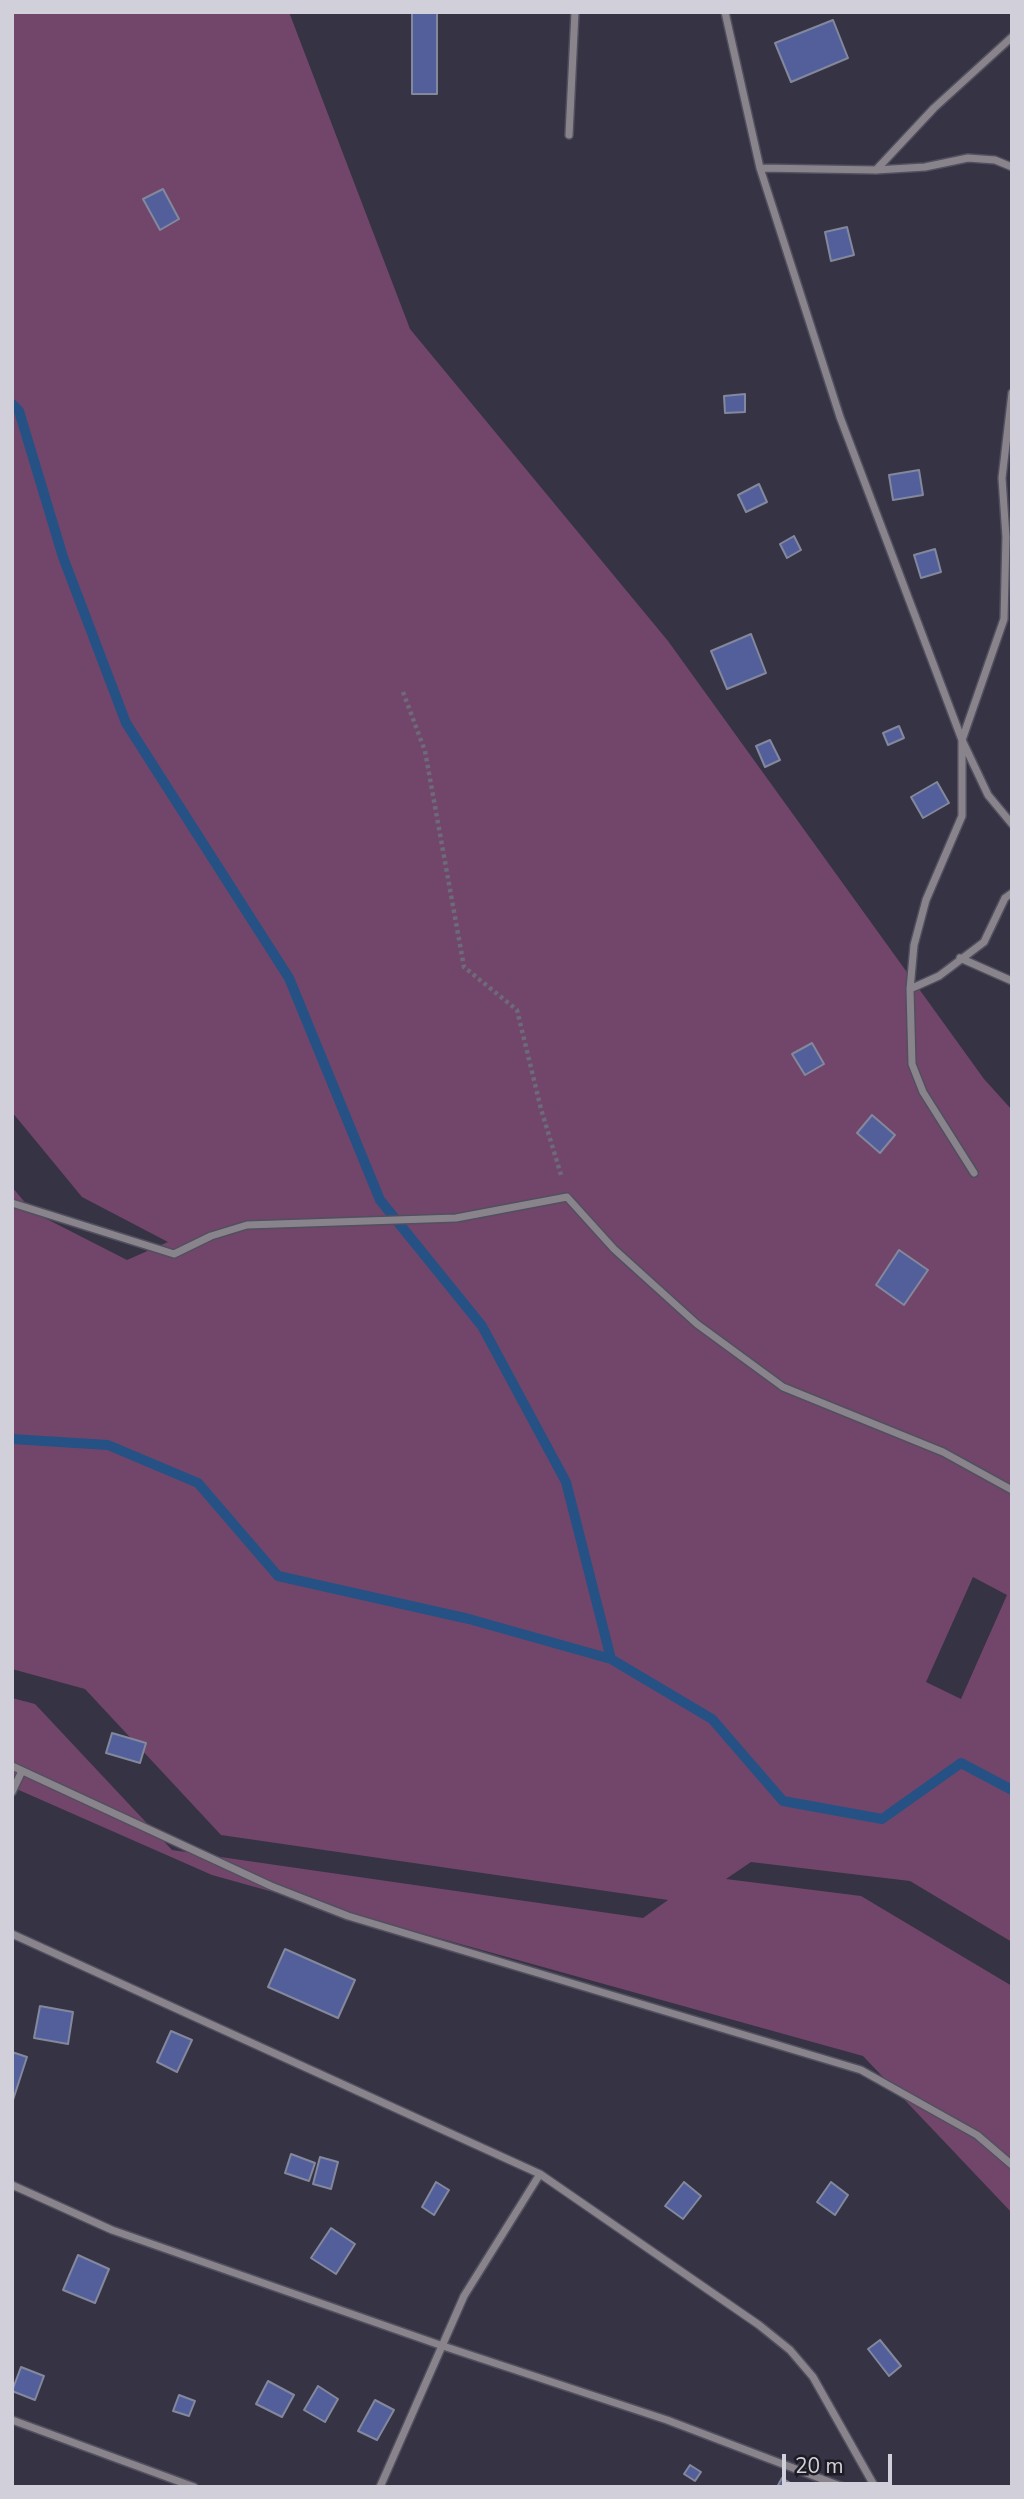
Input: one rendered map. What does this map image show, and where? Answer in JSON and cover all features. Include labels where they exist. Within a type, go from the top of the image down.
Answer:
[{"type":"street","points":[[569,135],[575,12]]},
{"type":"street","points":[[725,12],[761,168],[840,417],[962,740],[988,795],[1012,824]]},
{"type":"street","points":[[876,170],[934,108],[1012,37]]},
{"type":"street","points":[[761,168],[876,170],[925,167],[968,158],[995,160],[1012,167]]},
{"type":"street","points":[[974,1173],[923,1092],[912,1064],[910,989],[914,945],[926,900],[962,816],[962,740],[1004,619],[1006,537],[1002,478],[1012,393]]},
{"type":"street","points":[[910,989],[939,975],[984,942],[1005,898],[1012,893]]},
{"type":"street","points":[[960,958],[1012,981]]},
{"type":"street","points":[[12,1203],[174,1254],[211,1236],[247,1225],[456,1218],[567,1197],[614,1249],[697,1324],[783,1387],[943,1452],[1012,1490]]},
{"type":"street","points":[[12,1766],[271,1886],[358,1919],[861,2070],[977,2135],[1012,2165]]},
{"type":"street","points":[[12,1792],[22,1771]]},
{"type":"street","points":[[12,1934],[540,2174],[759,2325],[790,2350],[813,2376],[875,2487]]},
{"type":"street","points":[[380,2487],[440,2345],[491,2248],[540,2174]]},
{"type":"street","points":[[12,2185],[111,2230],[440,2345],[667,2420],[843,2487]]},
{"type":"street","points":[[12,2420],[194,2487]]},
{"type":"path","points":[[403,692],[425,751],[464,967],[517,1010],[541,1110],[567,1197]]},
{"type":"shaded area","points":[[12,12],[289,12],[410,329],[668,641],[984,1079],[1012,1110],[1012,1942],[910,1881],[751,1862],[726,1879],[861,1896],[1012,1986],[1012,2213],[863,2056],[212,1875],[12,1787],[12,1698],[35,1704],[172,1850],[643,1918],[668,1900],[221,1835],[85,1689],[12,1669],[12,1187],[33,1212],[127,1260],[168,1242],[82,1197],[12,1112]],"holes":[[[973,1577],[1007,1595],[961,1699],[926,1682]]]},
{"type":"building","points":[[412,12],[437,12],[437,94],[412,94]]},
{"type":"building","points":[[833,20],[848,58],[791,82],[775,43]]},
{"type":"building","points":[[163,189],[179,219],[160,230],[143,199]]},
{"type":"building","points":[[847,227],[854,255],[831,261],[825,232]]},
{"type":"building","points":[[745,394],[745,412],[725,413],[724,396]]},
{"type":"building","points":[[919,470],[923,495],[893,500],[889,475]]},
{"type":"building","points":[[759,484],[767,502],[746,512],[738,495]]},
{"type":"building","points":[[794,536],[801,550],[787,558],[780,544]]},
{"type":"building","points":[[935,549],[941,572],[921,578],[914,555]]},
{"type":"building","points":[[751,634],[766,673],[727,689],[711,651]]},
{"type":"building","points":[[899,726],[904,738],[888,745],[883,733]]},
{"type":"building","points":[[770,740],[780,760],[765,767],[756,746]]},
{"type":"building","points":[[937,782],[949,803],[923,818],[911,797]]},
{"type":"building","points":[[812,1043],[824,1064],[805,1075],[792,1054]]},
{"type":"building","points":[[872,1115],[895,1135],[880,1153],[857,1133]]},
{"type":"building","points":[[899,1250],[928,1270],[904,1305],[876,1285]]},
{"type":"building","points":[[112,1733],[146,1743],[140,1763],[106,1753]]},
{"type":"building","points":[[285,1949],[355,1980],[338,2018],[268,1987]]},
{"type":"building","points":[[40,2006],[73,2012],[68,2044],[34,2038]]},
{"type":"building","points":[[171,2031],[192,2040],[177,2072],[157,2062]]},
{"type":"building","points":[[12,2052],[27,2057],[12,2103]]},
{"type":"building","points":[[291,2154],[315,2163],[309,2181],[285,2173]]},
{"type":"building","points":[[320,2157],[338,2162],[331,2189],[313,2184]]},
{"type":"building","points":[[436,2182],[449,2190],[434,2215],[422,2207]]},
{"type":"building","points":[[684,2182],[701,2196],[683,2219],[665,2206]]},
{"type":"building","points":[[831,2182],[848,2195],[835,2215],[817,2202]]},
{"type":"building","points":[[331,2228],[355,2244],[336,2274],[311,2258]]},
{"type":"building","points":[[78,2255],[109,2269],[95,2303],[63,2290]]},
{"type":"building","points":[[880,2340],[901,2366],[889,2376],[868,2349]]},
{"type":"building","points":[[21,2367],[44,2376],[35,2400],[12,2391]]},
{"type":"building","points":[[268,2381],[294,2395],[282,2417],[256,2404]]},
{"type":"building","points":[[318,2386],[338,2399],[325,2422],[304,2410]]},
{"type":"building","points":[[179,2395],[195,2401],[189,2416],[173,2411]]},
{"type":"building","points":[[375,2400],[394,2410],[377,2440],[358,2431]]},
{"type":"building","points":[[690,2465],[701,2472],[695,2481],[684,2474]]},
{"type":"building","points":[[782,2478],[797,2487],[777,2487]]},
{"type":"waterway","points":[[12,404],[19,411],[63,557],[126,723],[289,978],[380,1200],[482,1326],[566,1482],[611,1659]]},
{"type":"waterway","points":[[12,1439],[108,1445],[198,1483],[278,1576],[469,1619],[611,1659],[712,1719],[783,1801],[882,1819],[961,1763],[1012,1790]]}]
